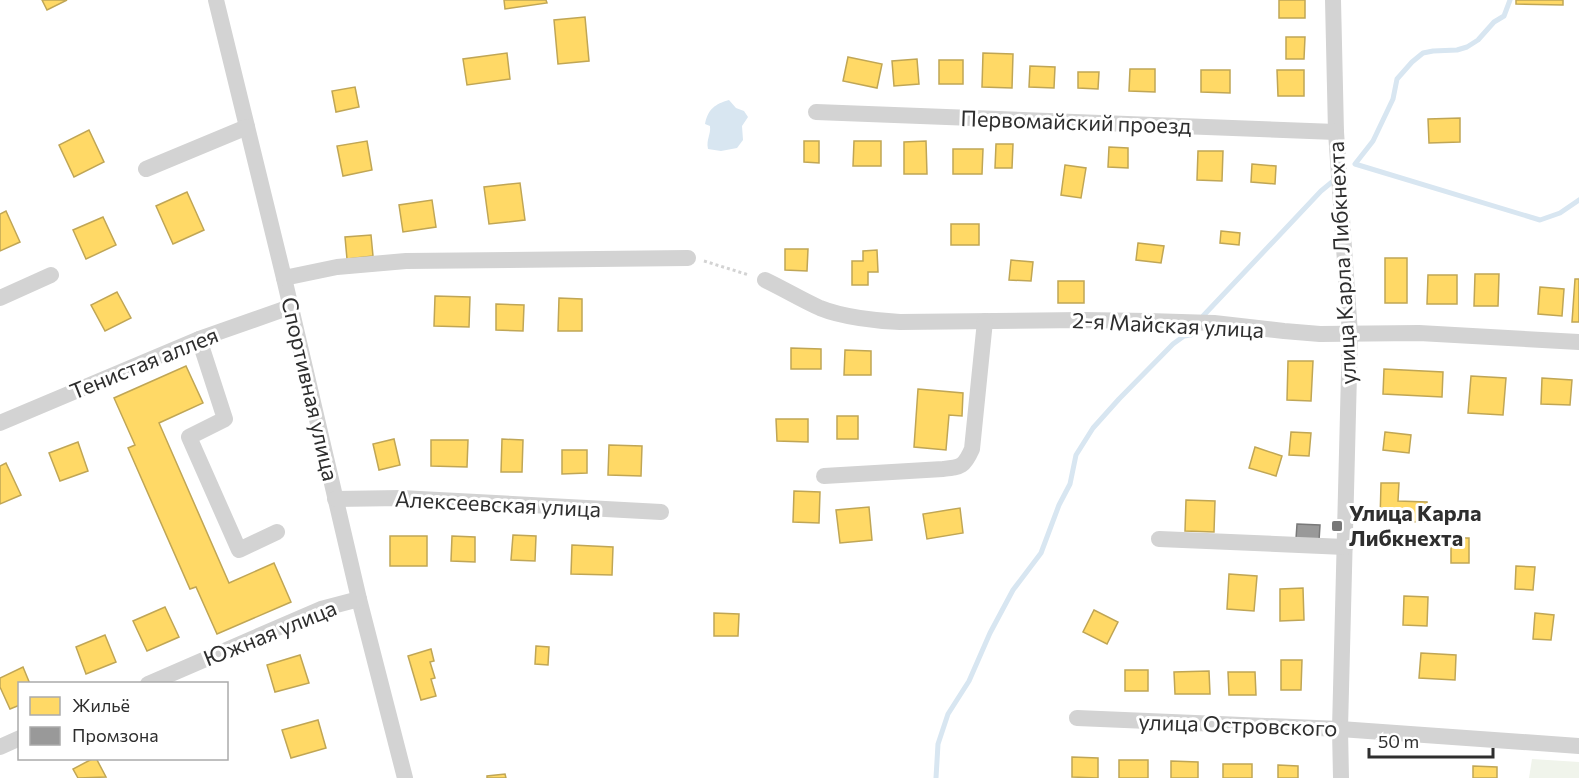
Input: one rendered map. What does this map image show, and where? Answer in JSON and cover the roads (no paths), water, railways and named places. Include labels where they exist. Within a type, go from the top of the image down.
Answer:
[{"type":"street","name":"улица Карла Либкнехта","points":[[1333,0],[1336,132],[1350,334],[1340,729],[1341,778]]},
{"type":"street","name":"Спортивная улица","points":[[220,1],[247,127],[335,500],[405,778]]},
{"type":"street","name":"Первомайский проезд","points":[[816,112],[1336,132]]},
{"type":"street","points":[[146,169],[247,127]]},
{"type":"street","points":[[284,278],[337,267],[406,261],[688,258]]},
{"type":"street","points":[[0,298],[51,275]]},
{"type":"street","name":"2-я Майская улица","points":[[765,280],[822,309],[851,316],[900,322],[1082,320],[1203,322],[1284,332],[1419,333],[1579,342]]},
{"type":"street","name":"Тенистая аллея","points":[[0,423],[199,339],[290,307]]},
{"type":"street","points":[[824,476],[943,469],[959,467],[968,459],[972,448],[984,321]]},
{"type":"street","points":[[199,339],[225,418],[189,437],[239,550],[277,532]]},
{"type":"street","name":"Алексеевская улица","points":[[335,500],[401,498],[661,512]]},
{"type":"street","points":[[1159,539],[1344,547]]},
{"type":"street","name":"Южная улица","points":[[153,682],[321,609],[359,599]]},
{"type":"street","name":"улица Островского","points":[[1077,718],[1340,729],[1579,746]]},
{"type":"street","points":[[0,747],[18,739]]},
{"type":"waterway","points":[[1510,0],[1504,16],[1494,22],[1478,40],[1467,47],[1423,53],[1412,62],[1397,79],[1393,99],[1373,141],[1355,164],[1540,220],[1560,213],[1579,200]]},
{"type":"waterway","points":[[1203,316],[1332,182]]},
{"type":"waterway","points":[[936,778],[938,744],[948,714],[969,681],[990,633],[1013,590],[1041,553],[1059,505],[1070,484],[1076,455],[1093,428],[1119,399],[1173,344],[1195,331]]},
{"type":"place","name":"Улица Карла Либкнехта","points":[[1337,526]]}]
